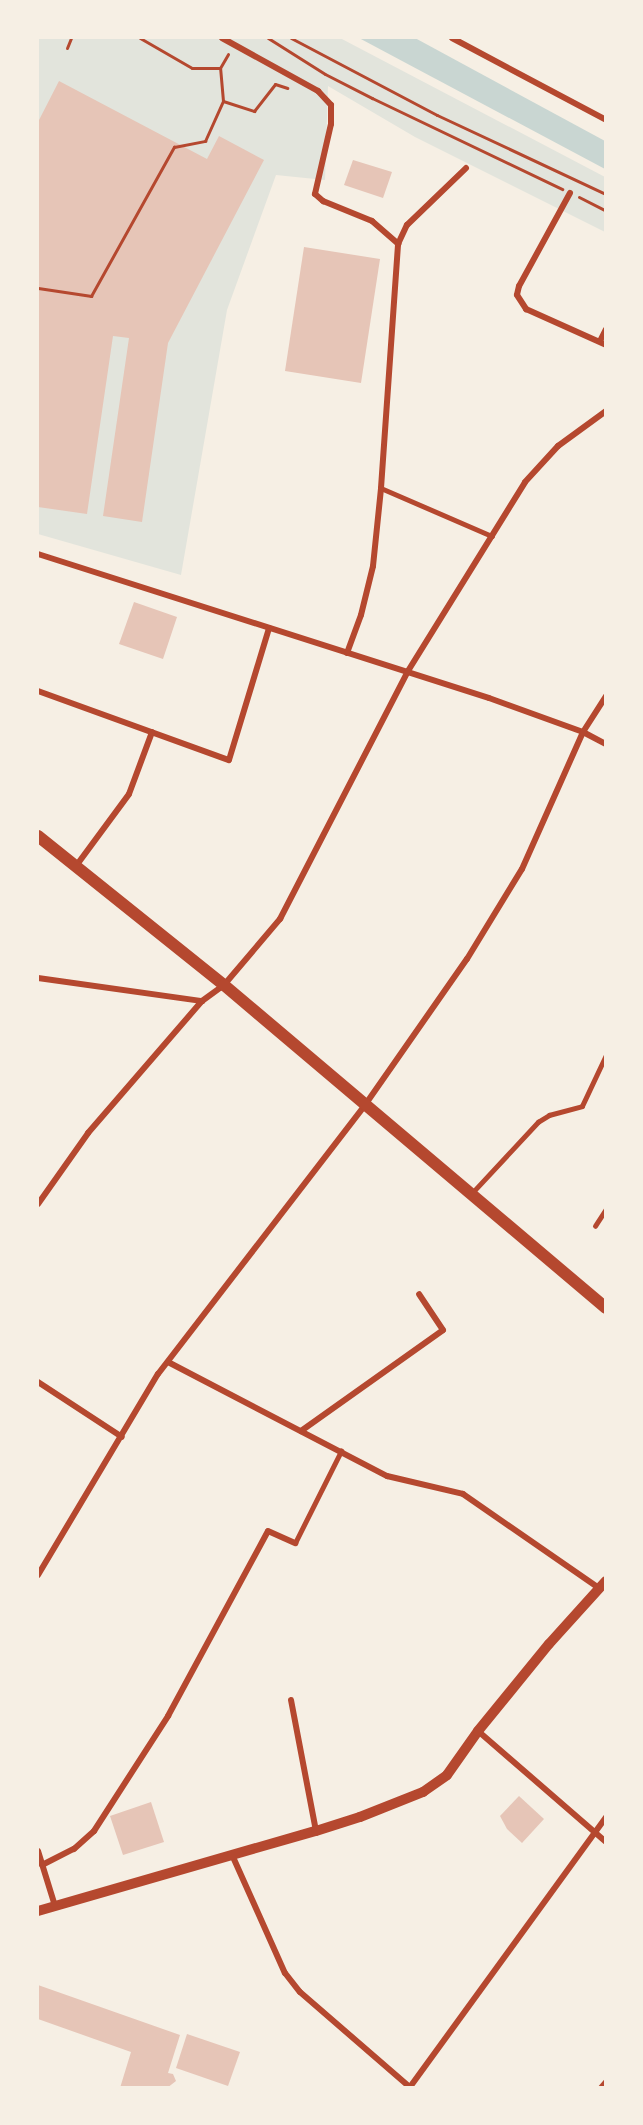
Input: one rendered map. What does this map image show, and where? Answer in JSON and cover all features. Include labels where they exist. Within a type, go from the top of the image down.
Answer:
[{"type":"main road","points":[[38,836],[224,985],[606,1308]]},
{"type":"street","points":[[222,38],[312,88],[331,105],[315,194],[323,201],[372,220],[398,244]]},
{"type":"street","points":[[452,38],[606,120]]},
{"type":"street","points":[[347,652],[368,591],[381,488],[398,244],[407,225],[466,168]]},
{"type":"street","points":[[570,193],[519,286],[520,303],[526,309],[603,343],[606,329]]},
{"type":"street","points":[[38,1203],[88,1133],[202,1001],[224,985],[280,920],[408,671],[492,536],[532,475],[558,446],[606,411]]},
{"type":"street","points":[[38,554],[408,671],[583,732],[606,744]]},
{"type":"street","points":[[38,691],[229,760],[269,628]]},
{"type":"street","points":[[38,1575],[168,1362],[365,1105],[467,959],[522,868],[583,732],[606,696]]},
{"type":"street","points":[[75,866],[129,794],[152,732]]},
{"type":"street","points":[[38,978],[202,1001]]},
{"type":"street","points":[[301,1431],[443,1330],[419,1294]]},
{"type":"street","points":[[38,1911],[233,1857],[360,1817],[423,1792],[447,1775],[478,1731],[549,1644],[603,1585],[463,1494],[387,1476],[168,1362]]},
{"type":"street","points":[[38,1382],[122,1437]]},
{"type":"street","points":[[42,1865],[74,1849],[94,1831],[168,1716],[268,1531],[295,1543]]},
{"type":"street","points":[[291,1700],[316,1831]]},
{"type":"street","points":[[478,1731],[606,1842]]},
{"type":"street","points":[[233,1857],[285,1973],[300,1992],[410,2087],[606,1817]]},
{"type":"street","points":[[38,1851],[55,1906]]},
{"type":"street","points":[[601,2088],[606,2082]]},
{"type":"lane","points":[[381,488],[492,536]]},
{"type":"lane","points":[[470,1195],[538,1122],[549,1115],[582,1106],[606,1055]]},
{"type":"lane","points":[[596,1226],[606,1209]]},
{"type":"lane","points":[[295,1543],[341,1451]]},
{"type":"path","points":[[67,48],[71,38]]},
{"type":"path","points":[[140,38],[192,68],[220,68]]},
{"type":"path","points":[[268,38],[325,74],[606,211]]},
{"type":"path","points":[[291,38],[437,115],[606,194]]},
{"type":"path","points":[[38,288],[91,296],[174,147],[205,141],[223,102],[220,68],[224,59]]},
{"type":"path","points":[[223,102],[255,111],[275,84],[301,93],[312,88],[325,74]]},
{"type":"shaded area","points":[[38,38],[340,38],[605,177],[605,232],[415,137],[328,86],[325,180],[276,175],[227,310],[181,575],[38,534]]},
{"type":"shaded area","points":[[359,38],[415,38],[605,141],[605,169]]},
{"type":"building","points":[[59,81],[207,159],[219,136],[264,160],[168,343],[142,522],[103,516],[129,338],[113,336],[87,514],[38,507],[38,122]]},
{"type":"building","points":[[353,160],[392,172],[383,198],[344,185]]},
{"type":"building","points":[[304,247],[380,259],[361,383],[285,371]]},
{"type":"building","points":[[134,602],[177,617],[163,659],[119,644]]},
{"type":"building","points":[[519,1796],[544,1819],[522,1843],[507,1829],[500,1816]]},
{"type":"building","points":[[151,1802],[164,1842],[123,1855],[110,1816]]},
{"type":"building","points":[[38,1985],[180,2035],[168,2073],[173,2074],[176,2081],[167,2088],[120,2088],[131,2052],[38,2019]]},
{"type":"building","points":[[187,2034],[240,2052],[228,2086],[176,2068]]}]
